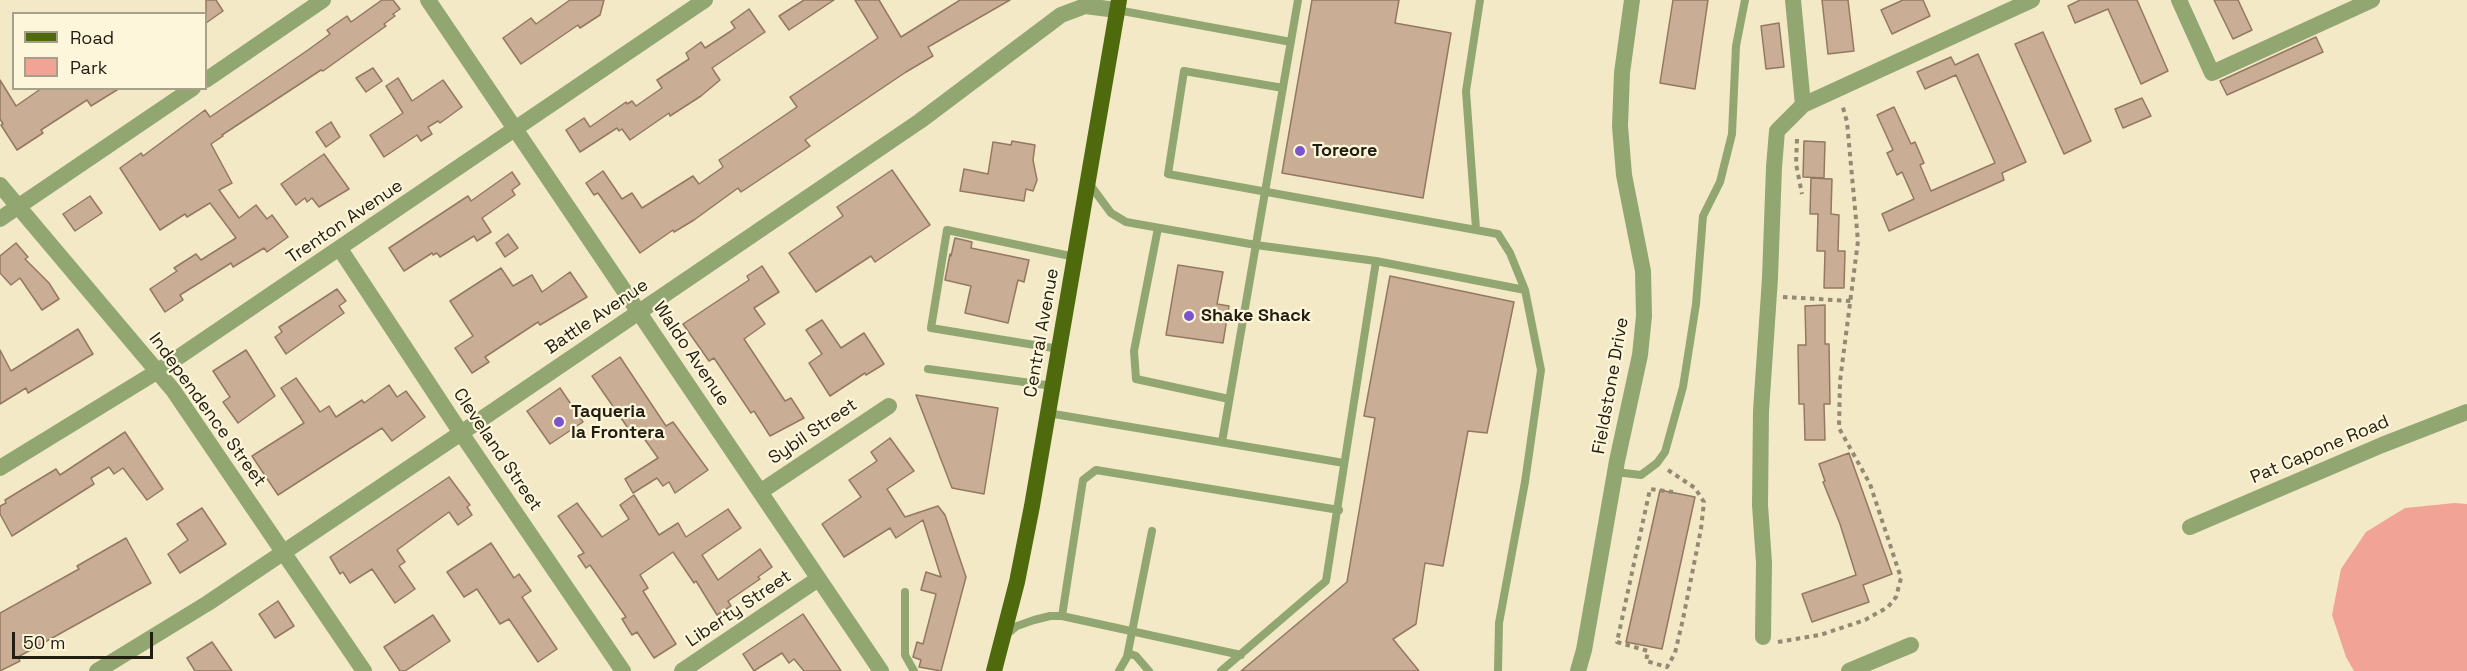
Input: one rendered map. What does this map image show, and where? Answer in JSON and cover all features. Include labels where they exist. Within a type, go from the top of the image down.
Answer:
[{"type":"main road","name":"Central Avenue","points":[[994,671],[1017,582],[1118,5]]},
{"type":"street","points":[[207,79],[323,0]]},
{"type":"street","name":"Waldo Avenue","points":[[428,0],[881,671]]},
{"type":"street","name":"Trenton Avenue","points":[[0,468],[158,371],[705,0]]},
{"type":"street","name":"Fieldstone Drive","points":[[1578,671],[1584,650],[1615,472],[1640,355],[1644,316],[1643,271],[1624,175],[1620,126],[1622,73],[1632,0]]},
{"type":"street","points":[[1793,0],[1803,105]]},
{"type":"street","points":[[1763,637],[1761,411],[1769,296],[1774,167],[1778,131],[1803,105],[2032,0]]},
{"type":"street","points":[[2179,0],[2212,72],[2372,0]]},
{"type":"street","name":"Battle Avenue","points":[[102,670],[208,603],[920,121],[1061,15],[1085,6],[1118,5]]},
{"type":"street","points":[[0,219],[190,90]]},
{"type":"street","name":"Independence Street","points":[[0,185],[158,371],[364,671]]},
{"type":"street","name":"Cleveland Street","points":[[340,249],[461,433],[623,671]]},
{"type":"street","name":"Sybil Street","points":[[760,492],[889,406]]},
{"type":"street","name":"Pat Capone Road","points":[[2190,527],[2382,445],[2467,412]]},
{"type":"street","name":"Liberty Street","points":[[682,671],[818,579]]},
{"type":"street","points":[[1849,671],[1911,645]]},
{"type":"lane","points":[[1222,442],[1298,0]]},
{"type":"lane","points":[[1476,229],[1466,91],[1480,0]]},
{"type":"lane","points":[[1615,472],[1641,475],[1657,464],[1665,452],[1683,387],[1696,304],[1703,216],[1720,182],[1732,134],[1736,46],[1744,0]]},
{"type":"lane","points":[[1118,5],[1291,42]]},
{"type":"lane","points":[[1283,88],[1184,71],[1168,174],[1498,234],[1510,253],[1524,290],[1541,370],[1525,482],[1499,623],[1498,671]]},
{"type":"lane","points":[[1088,182],[1111,213],[1126,222],[1256,245],[1376,261],[1524,290]]},
{"type":"lane","points":[[1158,228],[1134,351],[1136,379],[1229,399]]},
{"type":"lane","points":[[1059,349],[931,328],[947,230],[1075,257]]},
{"type":"lane","points":[[1221,671],[1324,585],[1339,510],[1344,463],[1376,261]]},
{"type":"lane","points":[[928,369],[1053,386]]},
{"type":"lane","points":[[1048,413],[1344,463]]},
{"type":"lane","points":[[1062,616],[1083,480],[1096,470],[1339,510]]},
{"type":"lane","points":[[1119,671],[1128,652],[1152,531]]},
{"type":"lane","points":[[905,592],[905,655],[914,671]]},
{"type":"lane","points":[[1004,637],[1017,626],[1034,620],[1062,616],[1241,655]]},
{"type":"lane","points":[[1128,652],[1136,656],[1149,671]]},
{"type":"path","points":[[1763,637],[1779,642],[1820,634],[1865,620],[1888,607],[1896,597],[1901,578],[1870,483],[1839,428],[1840,381],[1858,241],[1847,122]]},
{"type":"path","points":[[1797,139],[1796,164],[1802,194]]},
{"type":"path","points":[[1769,296],[1851,301]]},
{"type":"path","points":[[1657,464],[1690,484],[1704,502],[1701,530],[1683,619],[1675,653],[1667,667],[1646,661],[1647,651],[1617,642],[1650,489],[1673,492]]},
{"type":"green space","points":[[2467,504],[2467,671],[2354,671],[2346,657],[2332,615],[2341,569],[2366,532],[2405,508]]},
{"type":"building","points":[[206,0],[216,0],[223,11],[207,22]]},
{"type":"building","points":[[382,0],[393,0],[400,9],[384,24],[386,26],[323,71],[321,70],[211,144],[232,183],[219,190],[239,218],[256,205],[267,219],[272,215],[288,237],[267,252],[264,248],[233,267],[231,263],[180,295],[183,300],[165,312],[150,289],[177,271],[174,268],[196,254],[201,260],[236,238],[210,203],[187,217],[185,214],[160,230],[120,168],[141,153],[143,156],[205,110],[210,117],[330,34],[327,30],[347,16],[351,22]]},
{"type":"building","points":[[570,0],[604,0],[600,15],[580,28],[578,25],[521,64],[503,38],[531,18],[536,24]]},
{"type":"building","points":[[804,0],[834,0],[789,30],[779,16]]},
{"type":"building","points":[[855,0],[879,0],[901,37],[960,0],[1010,0],[928,47],[933,56],[805,140],[810,146],[741,192],[738,188],[694,220],[674,232],[673,230],[640,253],[598,193],[594,195],[586,183],[603,171],[622,199],[632,193],[642,208],[693,176],[699,184],[723,167],[719,160],[797,107],[790,97],[878,38]]},
{"type":"building","points":[[1312,0],[1399,0],[1395,23],[1451,33],[1423,198],[1282,173]]},
{"type":"building","points":[[1673,0],[1708,0],[1695,89],[1660,83]]},
{"type":"building","points":[[1822,0],[1848,0],[1854,51],[1828,54]]},
{"type":"building","points":[[1903,0],[1923,0],[1930,16],[1892,34],[1881,10]]},
{"type":"building","points":[[2080,0],[2137,0],[2168,71],[2141,84],[2108,9],[2075,23],[2068,6]]},
{"type":"building","points":[[2214,0],[2238,0],[2252,30],[2233,39]]},
{"type":"building","points":[[749,9],[765,32],[712,68],[720,80],[701,96],[670,116],[669,113],[630,140],[622,129],[619,131],[617,128],[580,152],[566,130],[584,118],[590,127],[626,102],[627,104],[632,101],[636,106],[662,88],[657,80],[689,59],[686,53],[701,42],[705,48],[731,31],[735,28],[731,22]]},
{"type":"building","points":[[1779,23],[1784,67],[1766,69],[1761,26]]},
{"type":"building","points":[[2043,32],[2091,141],[2064,154],[2015,44]]},
{"type":"building","points":[[2316,37],[2323,52],[2227,95],[2220,81]]},
{"type":"building","points":[[1978,54],[2026,162],[2002,173],[2004,180],[1889,231],[1882,214],[1914,199],[1902,172],[1897,175],[1887,153],[1893,150],[1877,115],[1894,107],[1911,144],[1915,142],[1924,163],[1920,165],[1931,191],[1995,163],[1956,75],[1925,89],[1917,72],[1951,57],[1955,65]]},
{"type":"building","points":[[373,68],[382,81],[366,92],[356,78]]},
{"type":"building","points":[[398,78],[412,101],[443,80],[462,107],[440,123],[438,121],[428,127],[432,134],[421,141],[417,135],[384,157],[370,135],[403,113],[386,86]]},
{"type":"building","points":[[0,80],[16,106],[39,90],[117,90],[91,106],[87,100],[41,130],[43,133],[17,150],[1,125],[3,124],[0,119]]},
{"type":"building","points":[[2142,98],[2151,116],[2123,128],[2115,109]]},
{"type":"building","points":[[331,122],[340,137],[326,147],[316,132]]},
{"type":"building","points":[[1012,141],[1035,145],[1033,160],[1037,180],[1033,191],[1026,189],[1024,201],[960,191],[964,169],[988,174],[993,142],[1011,145]]},
{"type":"building","points":[[1804,141],[1825,142],[1824,178],[1803,177]]},
{"type":"building","points":[[324,154],[349,189],[319,207],[312,198],[307,202],[305,198],[296,205],[281,184]]},
{"type":"building","points":[[892,170],[930,225],[875,262],[871,256],[816,292],[789,253],[843,216],[837,207]]},
{"type":"building","points":[[512,172],[520,184],[512,190],[515,195],[482,218],[491,232],[477,241],[474,236],[440,257],[437,253],[433,255],[432,253],[404,271],[389,248],[468,196],[471,201]]},
{"type":"building","points":[[1811,178],[1832,179],[1831,214],[1839,215],[1838,251],[1845,251],[1844,288],[1824,288],[1825,251],[1817,251],[1818,214],[1810,214]]},
{"type":"building","points":[[90,196],[102,213],[75,231],[63,214]]},
{"type":"building","points":[[508,234],[518,248],[505,257],[496,243]]},
{"type":"building","points":[[955,238],[972,242],[971,248],[1029,260],[1024,282],[1018,280],[1008,323],[965,313],[971,286],[945,280]]},
{"type":"building","points":[[16,243],[28,257],[25,259],[49,283],[59,299],[42,310],[20,278],[11,285],[0,273],[0,256]]},
{"type":"building","points":[[1178,265],[1223,272],[1217,304],[1229,306],[1223,343],[1166,335]]},
{"type":"building","points":[[762,266],[779,292],[754,308],[765,324],[744,339],[785,401],[791,398],[804,418],[770,436],[754,411],[751,413],[714,358],[709,361],[683,324],[749,280],[747,276]]},
{"type":"building","points":[[501,268],[513,286],[532,275],[542,292],[570,272],[587,297],[540,325],[538,322],[485,357],[489,362],[472,373],[455,348],[473,336],[450,301]]},
{"type":"building","points":[[1390,276],[1514,302],[1487,433],[1468,431],[1443,566],[1425,563],[1416,624],[1393,639],[1419,671],[1241,671],[1347,582],[1375,418],[1364,416]]},
{"type":"building","points":[[337,289],[346,301],[339,306],[344,313],[286,354],[275,337],[282,332],[279,327]]},
{"type":"building","points":[[1825,305],[1825,344],[1829,344],[1830,404],[1824,404],[1825,440],[1805,440],[1804,404],[1799,404],[1798,345],[1806,345],[1805,306]]},
{"type":"building","points":[[822,320],[841,348],[864,333],[884,364],[866,375],[865,373],[830,396],[809,363],[822,354],[806,330]]},
{"type":"building","points":[[78,329],[93,354],[28,393],[26,388],[0,404],[0,350],[11,371]]},
{"type":"building","points":[[246,350],[275,396],[238,423],[223,402],[230,397],[213,371]]},
{"type":"building","points":[[620,357],[666,426],[673,422],[708,470],[675,493],[669,482],[663,486],[657,478],[633,493],[625,479],[658,458],[636,427],[630,431],[592,376]]},
{"type":"building","points":[[296,378],[320,412],[329,406],[336,417],[362,400],[364,403],[389,385],[397,397],[406,391],[425,417],[392,441],[382,428],[278,495],[252,456],[304,423],[281,388]]},
{"type":"building","points":[[560,388],[583,422],[550,444],[527,411]]},
{"type":"building","points":[[916,395],[998,408],[984,494],[952,488]]},
{"type":"building","points":[[125,432],[163,489],[147,500],[123,468],[114,474],[109,467],[91,478],[94,484],[12,536],[0,514],[0,506],[6,503],[5,500],[56,469],[60,475]]},
{"type":"building","points":[[890,438],[914,471],[887,489],[905,517],[938,506],[945,515],[966,577],[941,671],[919,667],[921,660],[913,657],[917,642],[923,644],[936,594],[921,590],[926,572],[941,577],[923,520],[896,538],[890,528],[844,557],[822,524],[861,497],[849,480],[877,461],[871,452]]},
{"type":"building","points":[[1849,453],[1892,574],[1863,585],[1869,602],[1812,622],[1802,594],[1856,575],[1840,524],[1823,482],[1825,481],[1819,464]]},
{"type":"building","points":[[449,477],[470,505],[467,507],[472,515],[458,525],[449,512],[397,550],[405,562],[399,566],[415,589],[395,603],[372,569],[350,583],[343,572],[340,574],[330,557]]},
{"type":"building","points":[[1660,490],[1695,497],[1662,649],[1626,642]]},
{"type":"building","points":[[634,495],[659,535],[678,523],[686,537],[728,509],[741,528],[702,555],[718,580],[760,549],[772,567],[758,577],[760,579],[728,601],[731,606],[717,615],[696,581],[694,583],[673,552],[640,575],[648,588],[643,591],[676,644],[654,658],[637,632],[632,635],[622,619],[626,617],[590,565],[586,568],[578,556],[584,553],[558,516],[577,503],[602,537],[629,519],[620,505]]},
{"type":"building","points":[[202,508],[226,544],[180,573],[168,554],[188,540],[177,524]]},
{"type":"building","points":[[126,538],[151,583],[18,657],[20,661],[0,671],[0,613],[79,569],[77,566]]},
{"type":"building","points":[[491,543],[514,578],[519,574],[531,591],[522,597],[557,649],[538,662],[509,619],[500,624],[477,589],[464,597],[447,572]]},
{"type":"building","points":[[278,601],[294,626],[275,638],[259,614]]},
{"type":"building","points":[[803,614],[841,671],[804,671],[794,659],[789,663],[782,653],[754,671],[743,654]]},
{"type":"building","points":[[433,615],[450,641],[405,671],[400,671],[384,647]]},
{"type":"building","points":[[212,642],[232,671],[195,671],[187,658]]},
{"type":"place","name":"Toreore","points":[[1300,151]]},
{"type":"place","name":"Shake Shack","points":[[1189,316]]},
{"type":"place","name":"Taqueria la Frontera","points":[[559,422]]}]
